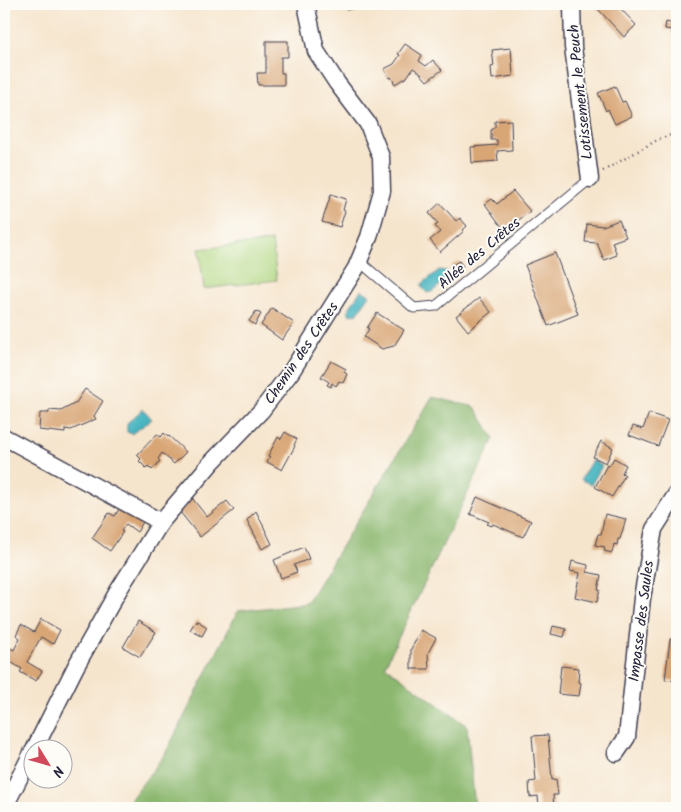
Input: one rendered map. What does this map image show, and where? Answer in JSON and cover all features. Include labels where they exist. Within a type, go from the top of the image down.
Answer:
[{"type":"street","name":"Chemin des Crêtes","points":[[39,740],[118,591],[161,522],[211,463],[261,411],[285,380],[336,301],[359,261],[369,237],[382,191],[382,157],[368,124],[316,51],[306,4]]},
{"type":"street","name":"Lotissement le Peuch","points":[[572,4],[573,47],[590,179]]},
{"type":"street","points":[[4,438],[161,522]]},
{"type":"street","name":"Impasse des Saules","points":[[616,754],[627,737],[642,598],[654,529],[677,493]]},
{"type":"street","points":[[4,808],[22,773]]},
{"type":"lane","name":"Allée des Crêtes","points":[[359,261],[414,308],[436,306],[590,179]]},
{"type":"path","points":[[590,179],[658,139],[677,133]]},
{"type":"green space","points":[[272,241],[277,280],[204,289],[199,249]]},
{"type":"green space","points":[[432,397],[475,407],[494,438],[385,666],[467,726],[475,808],[124,808],[165,754],[238,611],[307,603]]},
{"type":"water","points":[[439,270],[447,271],[447,278],[434,291],[427,293],[422,284]]},
{"type":"water","points":[[361,290],[370,295],[356,315],[350,315],[348,310]]},
{"type":"water","points":[[143,409],[152,419],[132,434],[127,432],[127,423]]},
{"type":"water","points":[[592,460],[602,466],[591,485],[581,479]]},
{"type":"building","points":[[344,4],[371,4],[371,5],[346,10]]},
{"type":"building","points":[[602,4],[622,4],[619,7],[636,25],[624,37],[597,8]]},
{"type":"building","points":[[666,22],[674,24],[673,27],[677,28],[677,35],[672,34],[673,30],[665,29]]},
{"type":"building","points":[[266,41],[288,41],[288,57],[281,57],[281,73],[284,73],[284,85],[258,85],[257,73],[266,73]]},
{"type":"building","points":[[405,44],[422,55],[419,61],[426,66],[433,60],[442,70],[427,81],[413,68],[407,77],[395,84],[384,69],[394,64]]},
{"type":"building","points":[[511,48],[513,76],[492,79],[491,67],[494,66],[492,50]]},
{"type":"building","points":[[615,86],[622,102],[625,101],[632,116],[615,124],[608,109],[606,111],[598,93]]},
{"type":"building","points":[[511,120],[512,150],[497,151],[498,161],[472,163],[471,147],[497,145],[497,140],[491,140],[491,130],[495,127],[495,121]]},
{"type":"building","points":[[513,191],[530,211],[505,231],[485,204],[492,199],[497,204]]},
{"type":"building","points":[[331,194],[346,199],[343,210],[345,211],[340,227],[322,222]]},
{"type":"building","points":[[440,203],[456,221],[460,218],[467,226],[464,231],[440,252],[430,240],[440,232],[435,226],[438,224],[429,213]]},
{"type":"building","points":[[619,220],[626,237],[612,242],[617,255],[604,260],[597,243],[585,242],[587,224],[603,226]]},
{"type":"building","points":[[555,253],[578,314],[548,326],[525,265]]},
{"type":"building","points":[[459,261],[463,266],[455,273],[450,267]]},
{"type":"building","points":[[479,298],[491,312],[468,331],[456,316]]},
{"type":"building","points":[[272,308],[294,323],[282,340],[261,325]]},
{"type":"building","points":[[256,311],[261,314],[255,325],[249,321]]},
{"type":"building","points":[[377,313],[404,330],[394,346],[382,349],[364,337],[369,329],[367,328]]},
{"type":"building","points":[[331,361],[346,369],[344,372],[347,374],[343,383],[339,381],[336,386],[332,383],[331,387],[327,385],[329,382],[321,377]]},
{"type":"building","points":[[85,389],[103,401],[94,416],[96,419],[71,430],[65,429],[65,433],[39,430],[40,413],[49,413],[49,410],[61,411],[76,403]]},
{"type":"building","points":[[649,413],[668,420],[658,446],[629,435],[633,426],[643,429]]},
{"type":"building","points":[[285,432],[297,439],[282,470],[267,462],[270,457],[268,456],[278,437],[281,439]]},
{"type":"building","points":[[164,433],[186,452],[174,464],[162,453],[158,459],[160,461],[152,470],[148,466],[146,468],[139,461],[141,459],[137,455],[157,434],[161,437]]},
{"type":"building","points":[[601,441],[613,448],[606,463],[593,457]]},
{"type":"building","points":[[614,458],[626,465],[622,473],[625,475],[612,497],[595,487],[607,465],[609,466]]},
{"type":"building","points":[[477,497],[531,521],[523,537],[493,524],[492,526],[487,524],[489,522],[470,514]]},
{"type":"building","points":[[192,498],[207,517],[227,501],[234,510],[200,537],[180,512]]},
{"type":"building","points":[[119,509],[143,522],[137,532],[126,524],[110,551],[92,538],[109,513],[115,516]]},
{"type":"building","points":[[256,511],[272,544],[262,549],[247,520]]},
{"type":"building","points":[[605,514],[626,519],[620,539],[618,539],[617,545],[614,544],[612,553],[604,551],[605,547],[595,545],[598,534],[601,534]]},
{"type":"building","points":[[304,547],[309,559],[294,565],[297,572],[281,578],[274,560]]},
{"type":"building","points":[[572,561],[588,565],[587,572],[601,575],[597,602],[575,597],[580,573],[570,571]]},
{"type":"building","points":[[41,619],[60,630],[53,644],[41,637],[27,662],[42,671],[36,681],[20,672],[22,669],[4,658],[10,648],[14,650],[20,638],[16,635],[21,625],[34,632]]},
{"type":"building","points":[[196,620],[207,627],[202,636],[190,630]]},
{"type":"building","points":[[138,621],[156,632],[140,657],[123,647]]},
{"type":"building","points":[[553,626],[566,629],[564,637],[551,634]]},
{"type":"building","points":[[421,630],[436,638],[428,653],[429,669],[411,669],[411,649]]},
{"type":"building","points":[[670,639],[677,640],[677,681],[665,680]]},
{"type":"building","points":[[561,666],[579,668],[578,682],[581,683],[579,696],[558,694]]},
{"type":"building","points":[[548,735],[552,780],[556,779],[558,795],[553,795],[554,808],[539,808],[538,796],[530,797],[529,782],[536,781],[532,736]]}]
